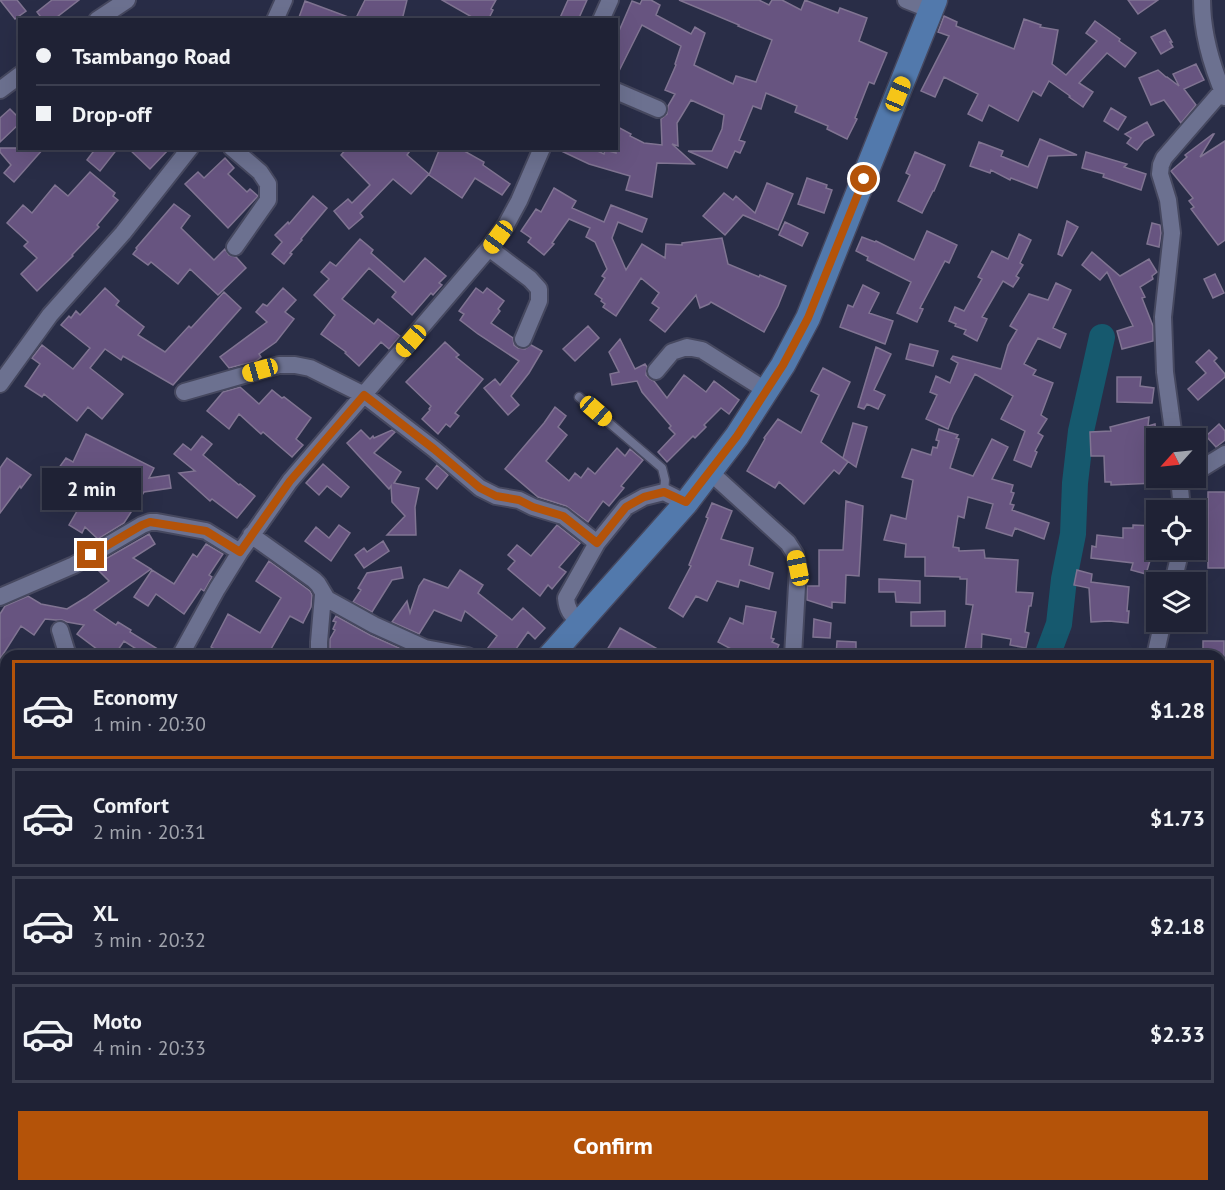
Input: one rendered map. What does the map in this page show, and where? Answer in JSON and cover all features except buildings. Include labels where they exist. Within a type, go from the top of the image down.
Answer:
[{"type":"street","points":[[100,18],[127,0]]},
{"type":"street","points":[[277,18],[284,0]]},
{"type":"street","points":[[602,18],[610,0]]},
{"type":"street","points":[[555,650],[710,472],[737,436],[783,365],[808,318],[933,5],[906,0]]},
{"type":"street","points":[[1173,428],[1166,372],[1163,317],[1172,233],[1168,200],[1160,174],[1164,158],[1224,94],[1209,50],[1202,13],[1202,0]]},
{"type":"street","points":[[2,86],[18,76]]},
{"type":"street","points":[[618,92],[657,109]]},
{"type":"street","points":[[0,384],[50,315],[123,233],[188,150]]},
{"type":"street","points":[[234,150],[260,172],[268,184],[268,200],[235,247]]},
{"type":"street","points":[[183,650],[240,552],[290,481],[489,248],[506,225],[541,150]]},
{"type":"street","points":[[489,248],[530,279],[539,289],[539,301],[523,339]]},
{"type":"street","points":[[656,372],[672,352],[687,347],[702,350],[767,391]]},
{"type":"street","points":[[184,392],[279,365],[295,364],[310,368],[364,395],[480,488],[496,496],[519,500],[563,516],[597,543]]},
{"type":"street","points":[[1206,466],[1225,454]]},
{"type":"street","points":[[710,472],[788,543],[795,554],[798,568],[793,650]]},
{"type":"street","points":[[579,622],[566,606],[566,598],[597,543],[626,507],[644,497],[664,492],[686,502]]},
{"type":"street","points":[[0,597],[74,565],[150,522],[206,531],[240,552]]},
{"type":"street","points":[[251,535],[314,580],[327,599],[403,639],[436,650]]},
{"type":"street","points":[[319,650],[323,595]]},
{"type":"street","points":[[60,630],[66,650]]},
{"type":"street","points":[[1156,650],[1160,632]]},
{"type":"lane","points":[[579,397],[662,468],[666,480],[664,492]]},
{"type":"waterway","points":[[1049,650],[1059,624],[1064,579],[1073,534],[1075,483],[1081,431],[1102,337]]},
{"type":"route","points":[[91,555],[150,522],[206,531],[240,552],[290,481],[364,395],[480,488],[496,496],[519,500],[563,516],[597,543],[626,507],[644,497],[664,492],[686,502],[737,436],[783,365],[808,318],[864,179]]}]
